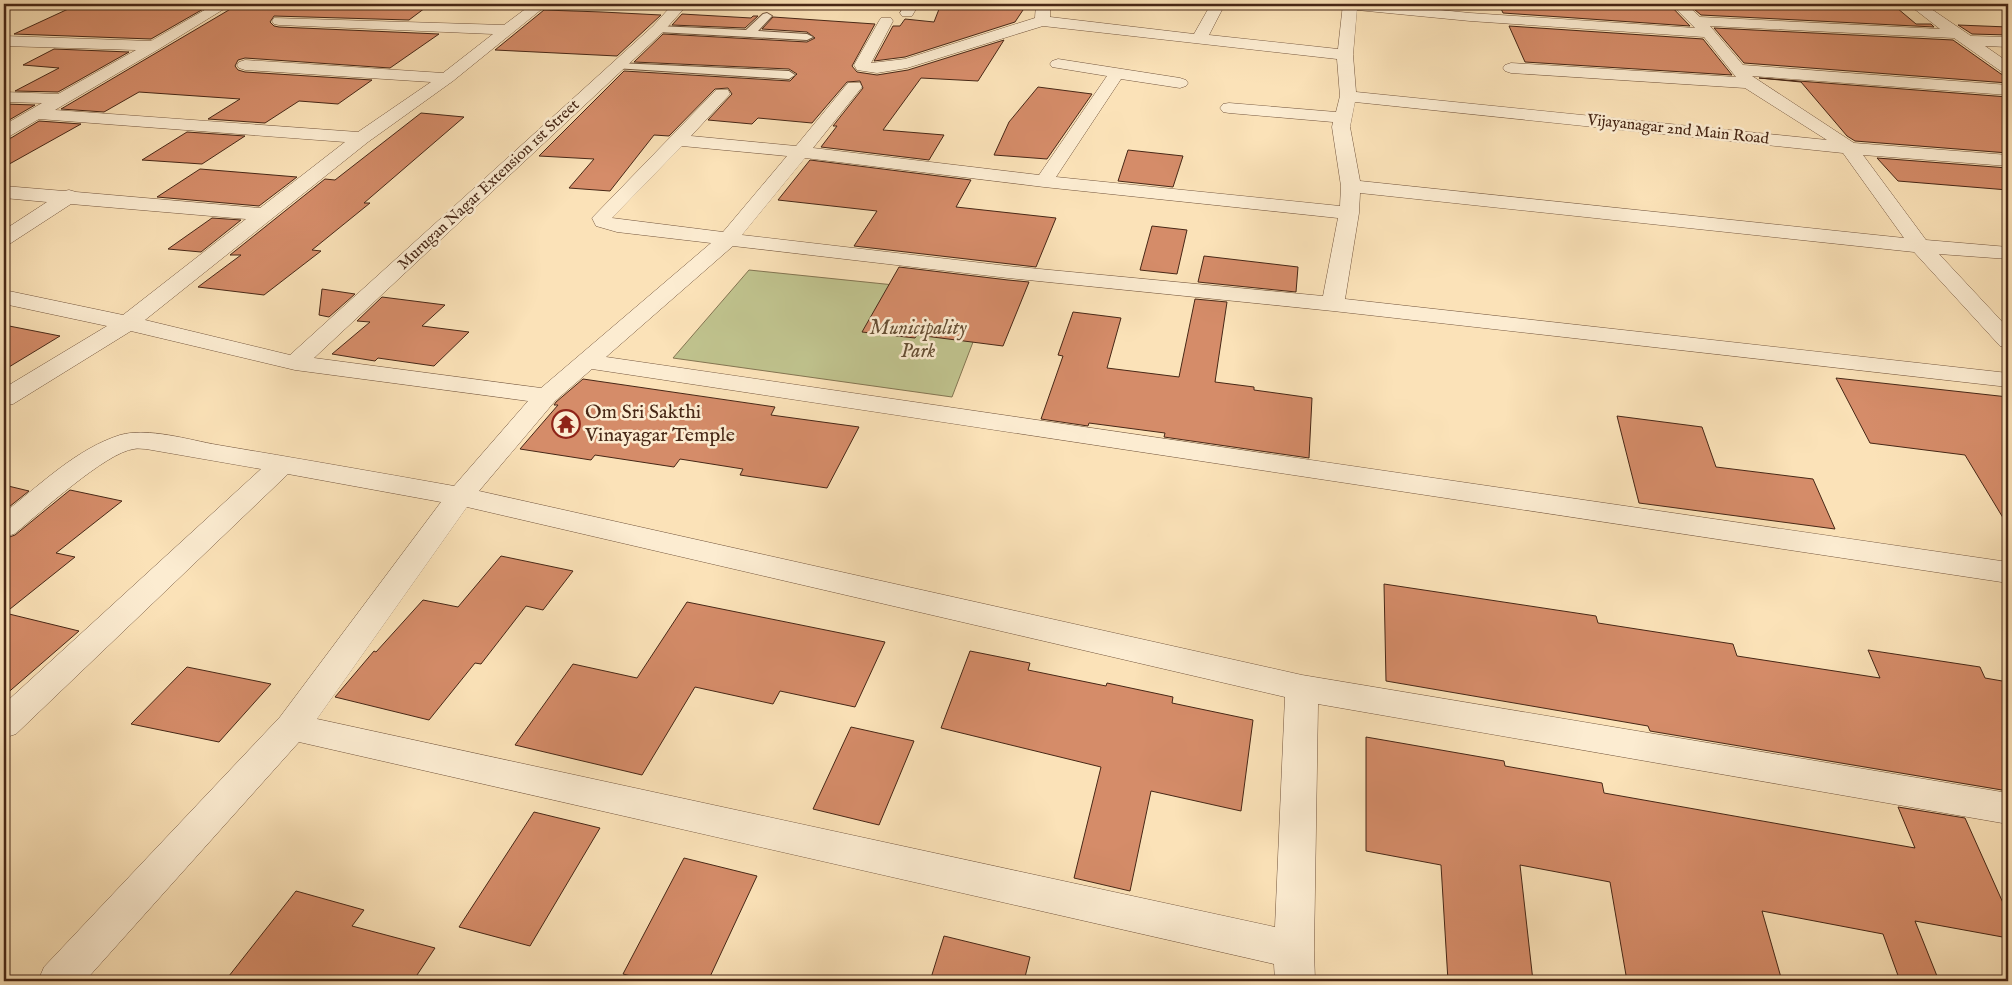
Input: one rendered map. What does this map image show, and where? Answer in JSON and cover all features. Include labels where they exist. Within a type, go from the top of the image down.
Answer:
[{"type":"street","points":[[4,132],[225,4]]},
{"type":"street","points":[[4,399],[127,323],[362,138],[447,78],[541,4]]},
{"type":"street","name":"Murugan Nagar Extension 1st Street","points":[[294,363],[658,29],[681,4]]},
{"type":"street","points":[[1042,21],[1043,4]]},
{"type":"street","points":[[1199,39],[1218,4]]},
{"type":"street","points":[[1678,4],[1709,33],[1744,77],[1849,148],[1920,246],[2008,341]]},
{"type":"street","points":[[1915,4],[2008,69]]},
{"type":"street","points":[[1333,304],[1349,212],[1350,186],[1340,128],[1348,96],[1345,55],[1349,5],[1470,17],[1709,33]]},
{"type":"street","points":[[279,21],[507,30]]},
{"type":"street","points":[[886,21],[862,65],[864,67],[877,68],[907,63],[1042,21],[1345,55]]},
{"type":"street","points":[[1697,21],[1963,37],[2008,42]]},
{"type":"street","points":[[4,41],[154,46]]},
{"type":"street","points":[[1058,64],[1180,83]]},
{"type":"street","points":[[245,65],[447,78]]},
{"type":"street","points":[[1511,68],[2008,90]]},
{"type":"street","points":[[1044,181],[1117,73]]},
{"type":"street","points":[[58,981],[292,727],[460,496],[546,396],[728,239],[854,87]]},
{"type":"street","points":[[722,94],[606,213],[602,218],[603,222],[617,226],[1008,272],[1333,304],[2008,380]]},
{"type":"street","name":"Vijayanagar 2nd Main Road","points":[[1348,96],[1849,148],[2008,160]]},
{"type":"street","points":[[4,97],[62,99]]},
{"type":"street","points":[[1229,108],[1343,118]]},
{"type":"street","points":[[37,114],[362,138]]},
{"type":"street","points":[[678,140],[802,152],[1044,181],[1349,212]]},
{"type":"street","points":[[1350,186],[1920,246],[2008,253]]},
{"type":"street","points":[[4,192],[69,196],[266,215]]},
{"type":"street","points":[[4,240],[69,196]]},
{"type":"street","points":[[4,297],[127,323],[294,363],[546,396]]},
{"type":"street","points":[[586,361],[2008,573]]},
{"type":"street","points":[[4,527],[92,459],[112,447],[131,441],[146,441],[460,496],[1302,688],[2008,809]]},
{"type":"street","points":[[4,724],[282,464]]},
{"type":"street","points":[[292,727],[1295,966],[1302,688]]},
{"type":"lane","points":[[749,34],[768,16]]},
{"type":"lane","points":[[658,29],[807,37]]},
{"type":"lane","points":[[618,66],[789,75]]},
{"type":"green space","name":"Municipality Park","points":[[749,270],[991,295],[952,397],[673,358]]},
{"type":"building","points":[[79,4],[205,8],[151,39],[14,34]]},
{"type":"building","points":[[239,4],[429,5],[409,20],[274,16],[270,22],[274,26],[279,27],[439,34],[390,68],[245,58],[238,60],[235,66],[238,70],[245,72],[372,80],[338,104],[299,101],[265,123],[208,119],[240,99],[139,92],[104,112],[61,109]]},
{"type":"building","points":[[941,4],[1027,4],[1015,22],[905,57],[874,61],[893,26],[900,26],[905,19],[934,22]]},
{"type":"building","points":[[1499,4],[1669,4],[1690,26],[1503,13]]},
{"type":"building","points":[[1688,4],[1794,4],[1897,8],[1916,24],[1931,24],[1934,27],[1701,15]]},
{"type":"building","points":[[544,10],[661,15],[617,56],[495,50]]},
{"type":"building","points":[[682,14],[751,18],[758,16],[745,28],[672,25]]},
{"type":"building","points":[[773,17],[875,24],[852,66],[857,72],[877,75],[908,70],[1004,40],[978,81],[921,78],[883,130],[944,135],[929,160],[821,147],[837,126],[833,126],[863,88],[860,81],[847,82],[812,123],[758,118],[752,124],[708,120],[732,94],[728,88],[715,89],[669,136],[654,135],[610,191],[569,188],[594,159],[539,156],[624,71],[790,81],[797,74],[789,69],[634,62],[663,34],[807,42],[815,38],[807,32],[762,29]]},
{"type":"building","points":[[1958,25],[2008,27],[2008,35],[1972,34]]},
{"type":"building","points":[[1509,26],[1703,39],[1732,75],[1525,62]]},
{"type":"building","points":[[1714,28],[1953,40],[2001,74],[2008,76],[2008,83],[1744,63]]},
{"type":"building","points":[[54,49],[129,52],[58,92],[15,91],[59,68],[23,65]]},
{"type":"building","points":[[1759,78],[2008,97],[2008,153],[1855,141],[1847,136],[1801,82]]},
{"type":"building","points":[[1038,87],[1092,94],[1047,159],[994,155],[1009,122]]},
{"type":"building","points":[[4,104],[35,105],[4,123]]},
{"type":"building","points":[[421,113],[464,117],[364,203],[370,203],[312,250],[321,251],[264,295],[198,287],[241,255],[230,255],[325,179],[335,180]]},
{"type":"building","points":[[39,121],[81,124],[4,167],[4,139],[11,138]]},
{"type":"building","points":[[187,132],[245,136],[202,164],[142,160]]},
{"type":"building","points":[[1128,150],[1183,156],[1173,187],[1118,181]]},
{"type":"building","points":[[1877,158],[2008,168],[2008,190],[1898,181]]},
{"type":"building","points":[[810,160],[971,180],[956,207],[1056,218],[1036,267],[854,246],[877,211],[778,200]]},
{"type":"building","points":[[200,169],[297,177],[259,206],[157,197]]},
{"type":"building","points":[[212,218],[241,220],[201,252],[168,249]]},
{"type":"building","points":[[1152,226],[1187,230],[1177,274],[1140,270]]},
{"type":"building","points":[[1204,256],[1298,267],[1296,292],[1198,282]]},
{"type":"building","points":[[899,267],[1029,282],[1003,346],[917,335],[915,338],[862,332]]},
{"type":"building","points":[[322,289],[355,294],[329,317],[319,315]]},
{"type":"building","points":[[382,297],[445,305],[422,326],[469,332],[434,366],[378,358],[375,361],[332,354],[370,322],[357,321]]},
{"type":"building","points":[[1195,299],[1227,302],[1215,382],[1254,387],[1254,390],[1312,398],[1309,458],[1164,437],[1165,433],[1089,423],[1088,426],[1041,419],[1063,356],[1058,355],[1073,312],[1121,318],[1107,368],[1179,377]]},
{"type":"building","points":[[4,325],[60,336],[4,370]]},
{"type":"building","points":[[1836,378],[2008,397],[2008,526],[1965,455],[1870,443]]},
{"type":"building","points":[[583,379],[775,407],[771,415],[859,427],[827,488],[740,475],[743,469],[680,459],[674,467],[595,455],[591,460],[520,449],[558,405],[554,405],[556,402]]},
{"type":"building","points":[[1617,416],[1702,427],[1716,467],[1813,479],[1835,529],[1639,503]]},
{"type":"building","points":[[4,485],[29,491],[4,511]]},
{"type":"building","points":[[70,490],[122,501],[56,553],[75,557],[5,613],[79,631],[4,696],[4,539],[15,535]]},
{"type":"building","points":[[501,556],[573,571],[543,610],[526,606],[481,664],[475,663],[429,720],[335,697],[374,651],[376,652],[423,600],[458,607]]},
{"type":"building","points":[[1384,584],[1596,616],[1598,623],[1733,644],[1737,656],[1880,678],[1868,650],[1980,667],[1985,678],[2008,682],[2008,791],[1650,731],[1648,726],[1386,681]]},
{"type":"building","points":[[687,602],[885,642],[855,707],[780,691],[773,704],[695,687],[642,775],[515,745],[573,664],[637,678]]},
{"type":"building","points":[[970,651],[1030,663],[1028,670],[1106,686],[1107,683],[1173,697],[1172,703],[1253,720],[1241,811],[1151,791],[1130,891],[1074,878],[1101,767],[941,728]]},
{"type":"building","points":[[187,667],[271,684],[219,742],[131,724]]},
{"type":"building","points":[[851,727],[914,741],[879,825],[813,809]]},
{"type":"building","points":[[1366,737],[1504,761],[1505,766],[1602,783],[1604,793],[1915,848],[1898,807],[1965,818],[2008,914],[2008,938],[1915,921],[1939,981],[1900,981],[1883,934],[1762,911],[1782,981],[1627,981],[1610,882],[1520,865],[1533,981],[1448,981],[1441,865],[1366,851]]},
{"type":"building","points":[[534,812],[600,828],[530,946],[459,927]]},
{"type":"building","points":[[684,858],[757,876],[708,981],[651,981],[623,974]]},
{"type":"building","points":[[296,891],[364,910],[352,926],[435,948],[413,981],[225,981]]},
{"type":"building","points":[[944,936],[1030,957],[1024,981],[930,981]]},
{"type":"place","name":"Om Sri Sakthi Vinayagar Temple","points":[[566,424]]}]
